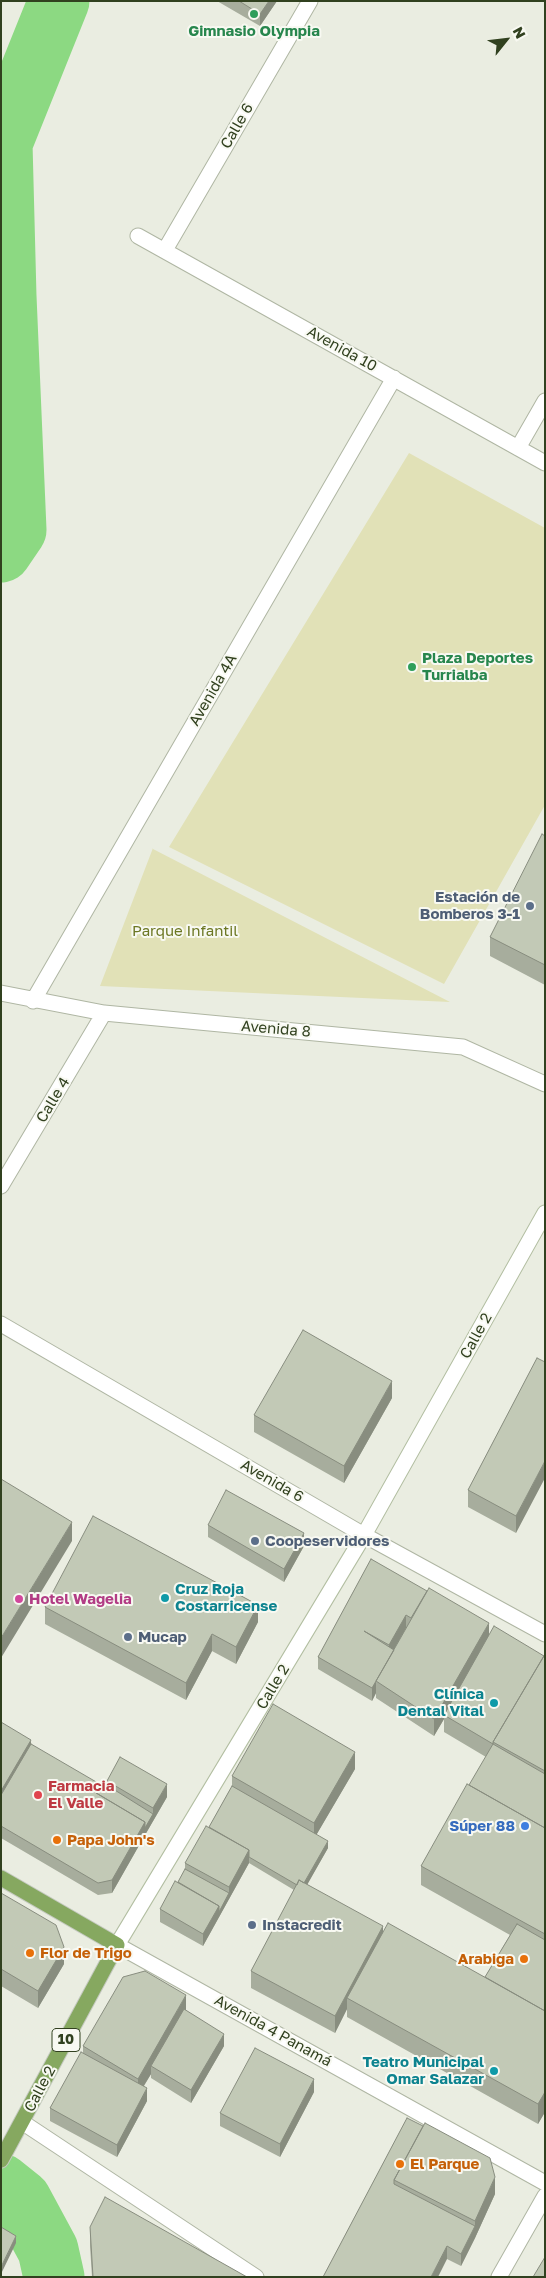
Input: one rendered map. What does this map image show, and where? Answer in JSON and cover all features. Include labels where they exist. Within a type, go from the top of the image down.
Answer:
[{"type":"main road","name":"Avenida 4 Panamá","points":[[1,1878],[118,1945]]},
{"type":"main road","name":"Calle 2","points":[[1,2160],[118,1945]]},
{"type":"street","name":"Calle 6","points":[[165,250],[310,1]]},
{"type":"street","name":"Avenida 10","points":[[138,236],[545,463]]},
{"type":"street","name":"Avenida 4A","points":[[33,1001],[394,378]]},
{"type":"street","points":[[518,448],[545,401]]},
{"type":"street","name":"Avenida 8","points":[[1,993],[33,1001],[104,1013],[463,1047],[545,1084]]},
{"type":"street","name":"Calle 4","points":[[1,1186],[104,1013]]},
{"type":"street","name":"Calle 2","points":[[118,1945],[364,1534],[545,1213]]},
{"type":"street","name":"Avenida 6","points":[[1,1324],[364,1534],[545,1634]]},
{"type":"street","name":"Avenida 4 Panamá","points":[[118,1945],[545,2183]]},
{"type":"street","points":[[19,2128],[256,2277]]},
{"type":"street","points":[[499,2277],[545,2196]]},
{"type":"green space","name":"Plaza Deportes Turrialba","points":[[409,453],[545,528],[545,805],[444,984],[169,847]]},
{"type":"green space","name":"Parque Infantil","points":[[153,849],[450,1002],[100,986]]},
{"type":"building","points":[[239,1],[269,1],[260,14]]},
{"type":"building","name":"Estación de Bomberos 3-1","points":[[542,834],[545,836],[545,965],[490,937]]},
{"type":"building","points":[[303,1330],[392,1381],[344,1466],[254,1415]]},
{"type":"building","points":[[537,1358],[545,1362],[545,1461],[516,1516],[468,1490]]},
{"type":"building","name":"Hotel Wagelia","points":[[1,1479],[72,1522],[1,1638]]},
{"type":"building","name":"Coopeservidores","points":[[226,1490],[304,1533],[284,1569],[208,1525]]},
{"type":"building","points":[[93,1516],[258,1605],[236,1647],[212,1634],[186,1683],[45,1607]]},
{"type":"building","points":[[371,1559],[427,1591],[411,1618],[406,1615],[389,1645],[364,1631],[394,1650],[372,1688],[318,1657]]},
{"type":"building","points":[[429,1588],[489,1623],[434,1719],[376,1681]]},
{"type":"building","name":"Clínica Dental Vital","points":[[494,1626],[544,1656],[493,1744],[444,1715]]},
{"type":"building","points":[[545,1654],[545,1771],[493,1742]]},
{"type":"building","points":[[273,1704],[355,1752],[314,1823],[232,1776]]},
{"type":"building","points":[[1,1722],[31,1740],[1,1791]]},
{"type":"building","points":[[31,1744],[98,1783],[93,1791],[145,1822],[112,1880],[98,1883],[1,1826],[1,1795]]},
{"type":"building","name":"Súper 88","points":[[493,1744],[545,1774],[545,1828],[469,1785]]},
{"type":"building","points":[[120,1757],[167,1784],[153,1808],[107,1781]]},
{"type":"building","points":[[102,1782],[153,1814],[145,1828],[145,1822],[96,1793]]},
{"type":"building","points":[[467,1784],[545,1828],[545,1934],[421,1866]]},
{"type":"building","points":[[232,1786],[328,1841],[304,1883],[299,1880],[297,1885],[249,1857],[249,1850],[209,1827]]},
{"type":"building","points":[[206,1826],[249,1850],[229,1887],[185,1863]]},
{"type":"building","points":[[185,1869],[229,1893],[219,1912],[219,1906],[178,1882]]},
{"type":"building","points":[[299,1880],[383,1926],[335,2016],[251,1971]]},
{"type":"building","points":[[175,1881],[219,1906],[203,1934],[160,1909]]},
{"type":"building","name":"Flor de Trigo","points":[[1,1893],[56,1925],[64,1947],[38,1991],[1,1969]]},
{"type":"building","name":"Teatro Municipal Omar Salazar","points":[[388,1923],[545,2011],[545,2092],[538,2104],[347,1998]]},
{"type":"building","points":[[517,1924],[545,1940],[545,2011],[485,1977]]},
{"type":"building","points":[[145,1971],[186,1995],[138,2079],[83,2046],[123,1977]]},
{"type":"building","points":[[184,2009],[224,2034],[191,2090],[151,2066]]},
{"type":"building","points":[[255,2048],[314,2079],[280,2144],[220,2113]]},
{"type":"building","points":[[81,2052],[147,2088],[117,2145],[50,2108]]},
{"type":"building","points":[[407,2118],[423,2126],[394,2180],[394,2184],[475,2226],[461,2254],[447,2246],[431,2277],[323,2277]]},
{"type":"building","points":[[425,2123],[490,2158],[495,2177],[475,2221],[394,2180]]},
{"type":"building","points":[[105,2197],[247,2277],[93,2277],[90,2227]]},
{"type":"building","points":[[1,2227],[16,2236],[1,2267]]},
{"type":"building","points":[[545,2257],[545,2277],[533,2277]]},
{"type":"waterway","points":[[1,552],[16,530],[6,296],[2,143],[59,1]]},
{"type":"waterway","points":[[1,2184],[21,2200],[48,2250],[54,2277]]},
{"type":"place","name":"Gimnasio Olympia","points":[[254,14]]},
{"type":"place","name":"Plaza Deportes Turrialba","points":[[412,667]]},
{"type":"place","name":"Estación de Bomberos 3-1","points":[[530,906]]},
{"type":"place","name":"Coopeservidores","points":[[255,1541]]},
{"type":"place","name":"Cruz Roja Costarricense","points":[[165,1598]]},
{"type":"place","name":"Hotel Wagelia","points":[[19,1599]]},
{"type":"place","name":"Mucap","points":[[128,1637]]},
{"type":"place","name":"Clínica Dental Vital","points":[[494,1703]]},
{"type":"place","name":"Farmacia El Valle","points":[[38,1795]]},
{"type":"place","name":"Súper 88","points":[[525,1826]]},
{"type":"place","name":"Papa John's","points":[[57,1840]]},
{"type":"place","name":"Instacredit","points":[[252,1925]]},
{"type":"place","name":"Flor de Trigo","points":[[30,1953]]},
{"type":"place","name":"Arabiga","points":[[524,1959]]},
{"type":"place","name":"Teatro Municipal Omar Salazar","points":[[494,2071]]},
{"type":"place","name":"El Parque","points":[[400,2164]]}]
